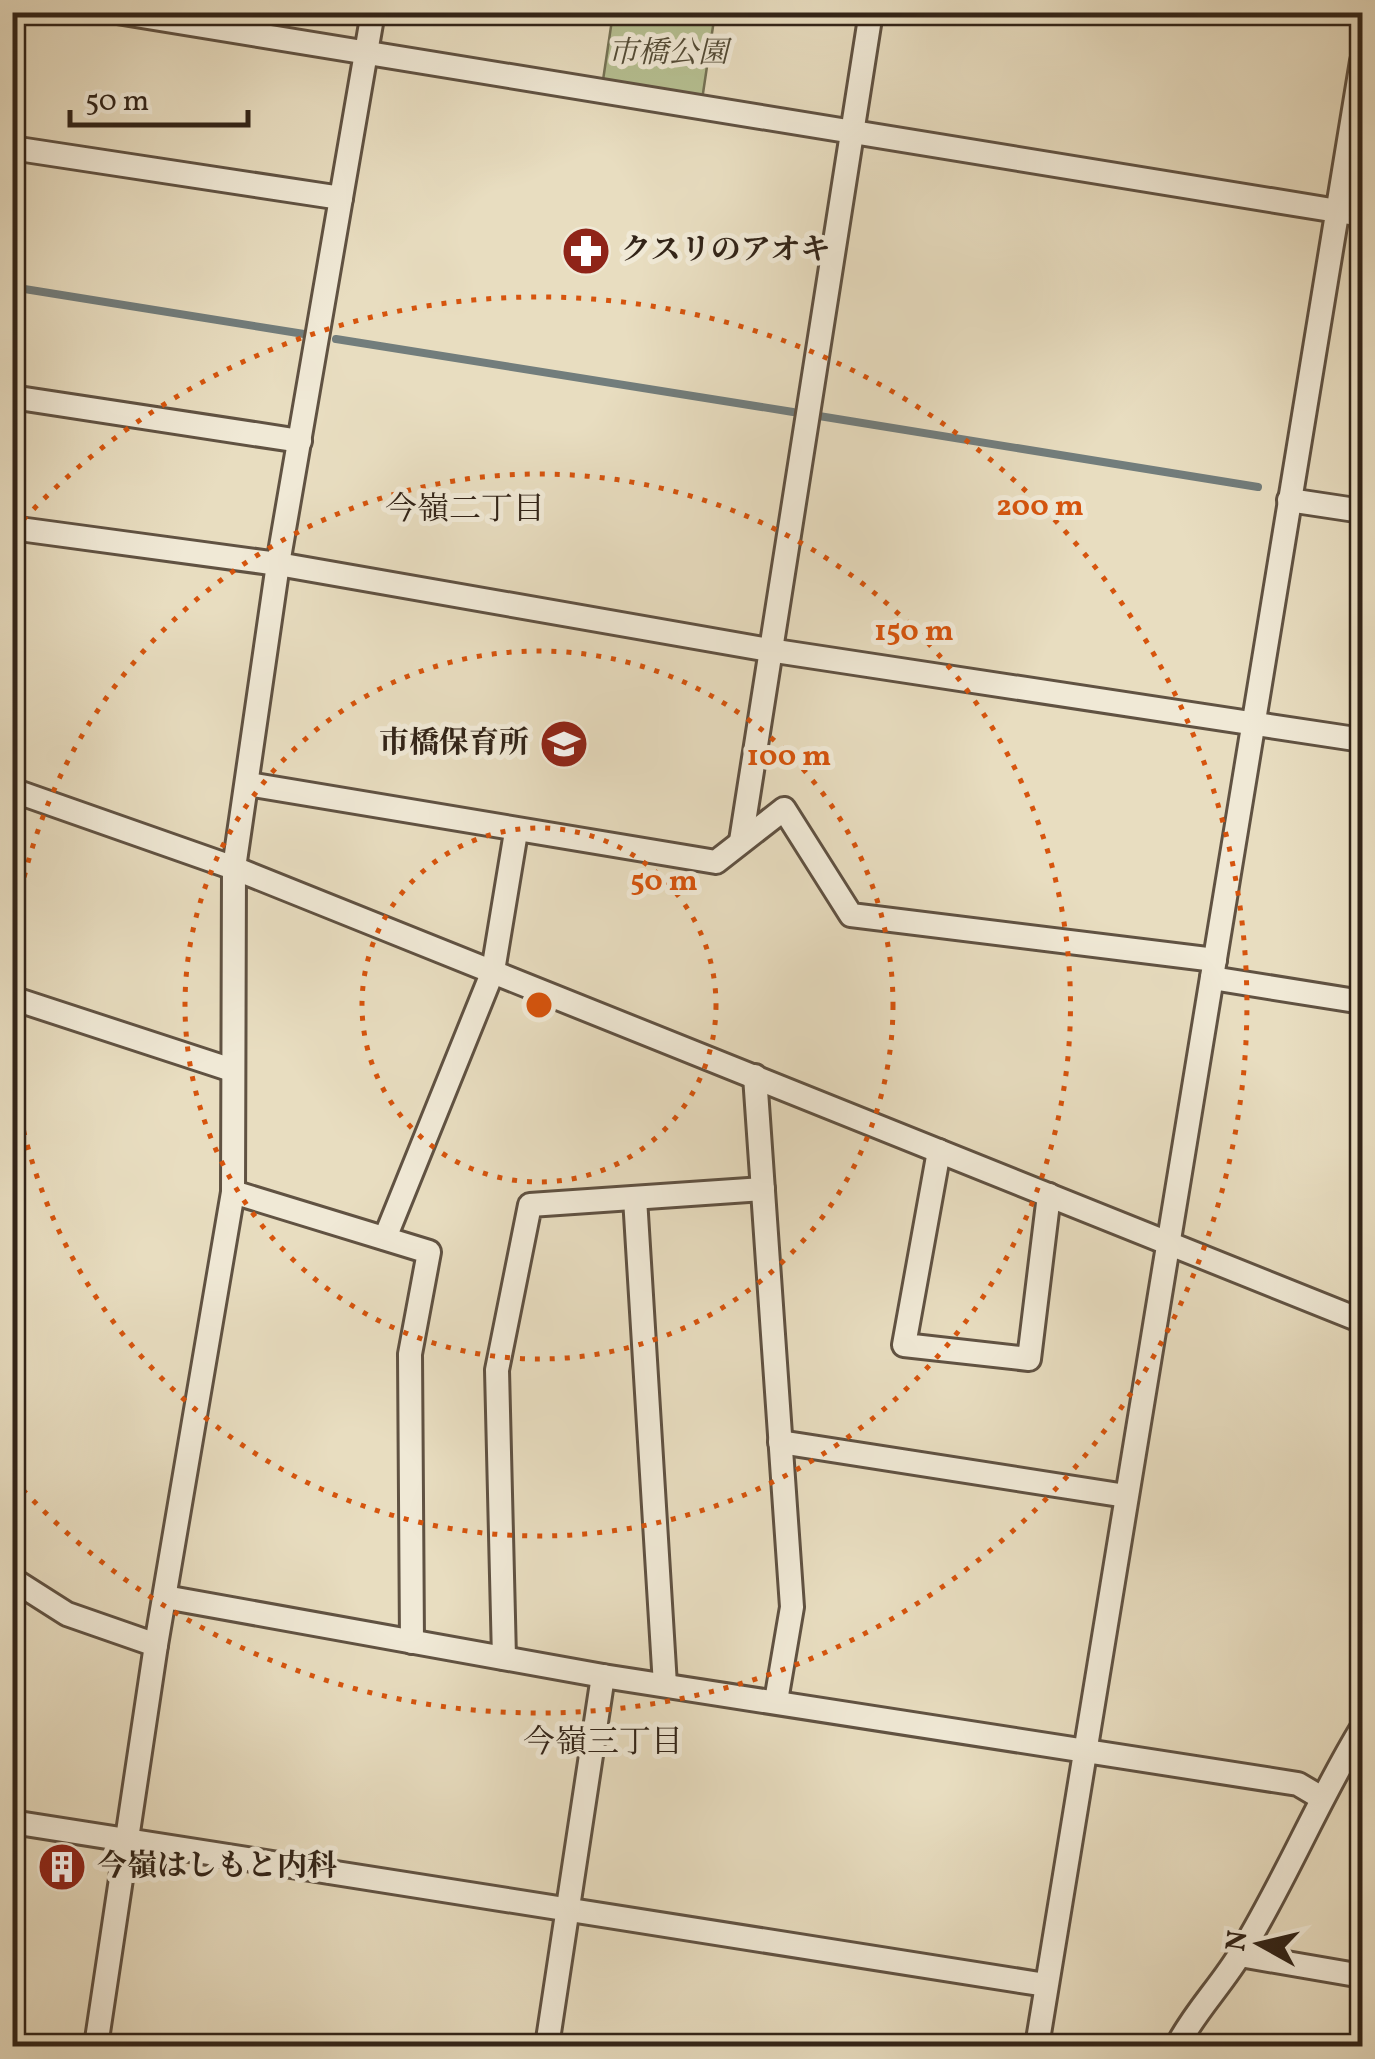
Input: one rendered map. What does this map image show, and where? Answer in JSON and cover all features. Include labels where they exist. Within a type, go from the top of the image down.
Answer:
[{"type":"street","points":[[116,12],[1362,214]]},
{"type":"street","points":[[96,2046],[156,1644],[233,1192],[234,868],[278,564],[373,12]]},
{"type":"street","points":[[741,842],[871,12]]},
{"type":"street","points":[[1037,2046],[1362,60]]},
{"type":"street","points":[[12,148],[341,198]]},
{"type":"street","points":[[12,397],[300,441]]},
{"type":"street","points":[[1289,500],[1362,511]]},
{"type":"street","points":[[12,528],[278,564],[769,650],[1362,740]]},
{"type":"street","points":[[248,784],[516,832],[716,862],[784,809],[852,914],[1213,969],[1362,1002]]},
{"type":"street","points":[[12,790],[234,868],[1362,1320]]},
{"type":"street","points":[[385,1238],[493,971],[516,832]]},
{"type":"street","points":[[12,998],[232,1070]]},
{"type":"street","points":[[754,1076],[792,1608],[776,1702]]},
{"type":"street","points":[[939,1151],[904,1345],[1029,1359],[1049,1195]]},
{"type":"street","points":[[504,1658],[497,1370],[530,1205],[762,1189]]},
{"type":"street","points":[[233,1192],[429,1252],[410,1354],[412,1642]]},
{"type":"street","points":[[635,1198],[664,1685]]},
{"type":"street","points":[[780,1442],[1126,1496]]},
{"type":"street","points":[[12,1579],[67,1614],[156,1644]]},
{"type":"street","points":[[165,1598],[603,1676],[1298,1784],[1320,1797]]},
{"type":"street","points":[[547,2046],[603,1676]]},
{"type":"street","points":[[1177,2046],[1192,2017],[1240,1954],[1320,1797],[1362,1728]]},
{"type":"street","points":[[12,1822],[1046,1986]]},
{"type":"street","points":[[1240,1954],[1362,1976]]},
{"type":"green space","name":"市橋公園","points":[[613,13],[715,13],[702,100],[602,87]]},
{"type":"waterway","points":[[12,287],[304,334]]},
{"type":"waterway","points":[[336,339],[793,412]]},
{"type":"waterway","points":[[819,416],[1258,487]]},
{"type":"place","name":"クスリのアオキ","points":[[586,251]]},
{"type":"place","name":"市橋保育所","points":[[564,744]]},
{"type":"place","name":"今嶺はしもと内科","points":[[62,1867]]},
{"type":"district","name":"今嶺二丁目","points":[[465,511]]},
{"type":"district","name":"今嶺三丁目","points":[[603,1744]]}]
